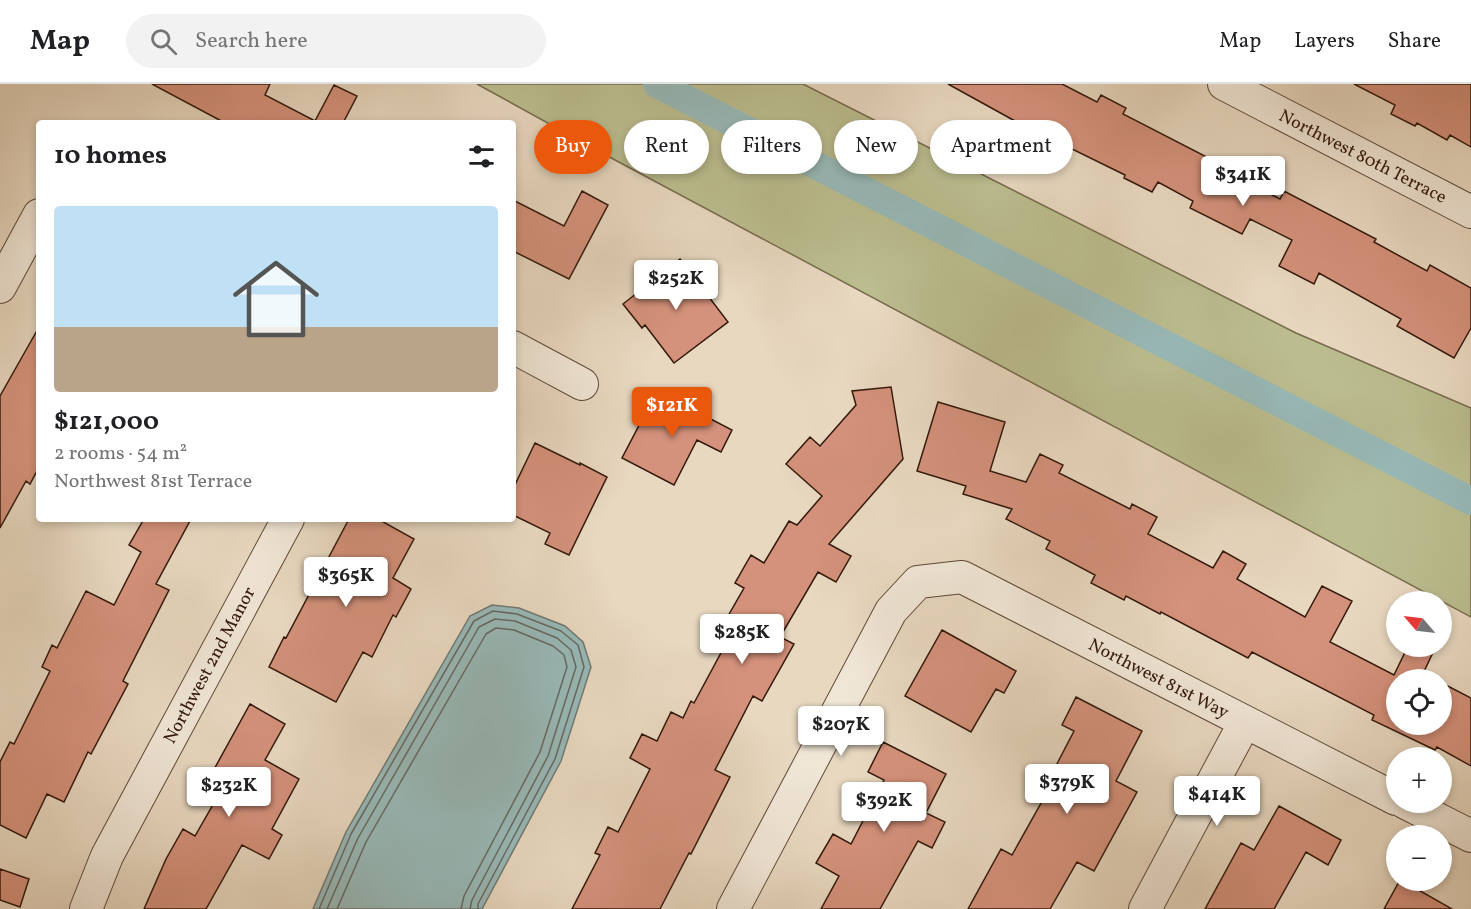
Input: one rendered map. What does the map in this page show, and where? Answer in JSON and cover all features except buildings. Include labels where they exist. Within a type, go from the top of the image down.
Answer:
[{"type":"street","name":"Northwest 80th Terrace","points":[[1224,84],[1471,212]]},
{"type":"street","points":[[0,287],[36,221]]},
{"type":"street","points":[[516,349],[582,384]]},
{"type":"street","name":"Northwest 2nd Manor","points":[[86,909],[107,856],[286,522]]},
{"type":"street","name":"Northwest 81st Way","points":[[733,909],[891,611],[918,582],[962,577],[1386,794]]},
{"type":"street","points":[[1145,909],[1245,722]]},
{"type":"street","points":[[1426,813],[1471,836]]},
{"type":"green space","points":[[477,84],[803,84],[874,120],[834,120],[834,174],[918,174],[918,142],[930,148],[930,174],[981,174],[1296,333],[1471,408],[1471,617],[1452,607],[1452,591],[1422,591],[641,174],[709,174],[709,120],[624,120],[624,165],[612,158],[612,120],[542,120]]},
{"type":"water","points":[[492,605],[519,608],[565,626],[583,642],[591,667],[561,761],[482,909],[313,909],[346,832],[470,616]]},
{"type":"waterway","points":[[657,84],[1471,501]]}]
